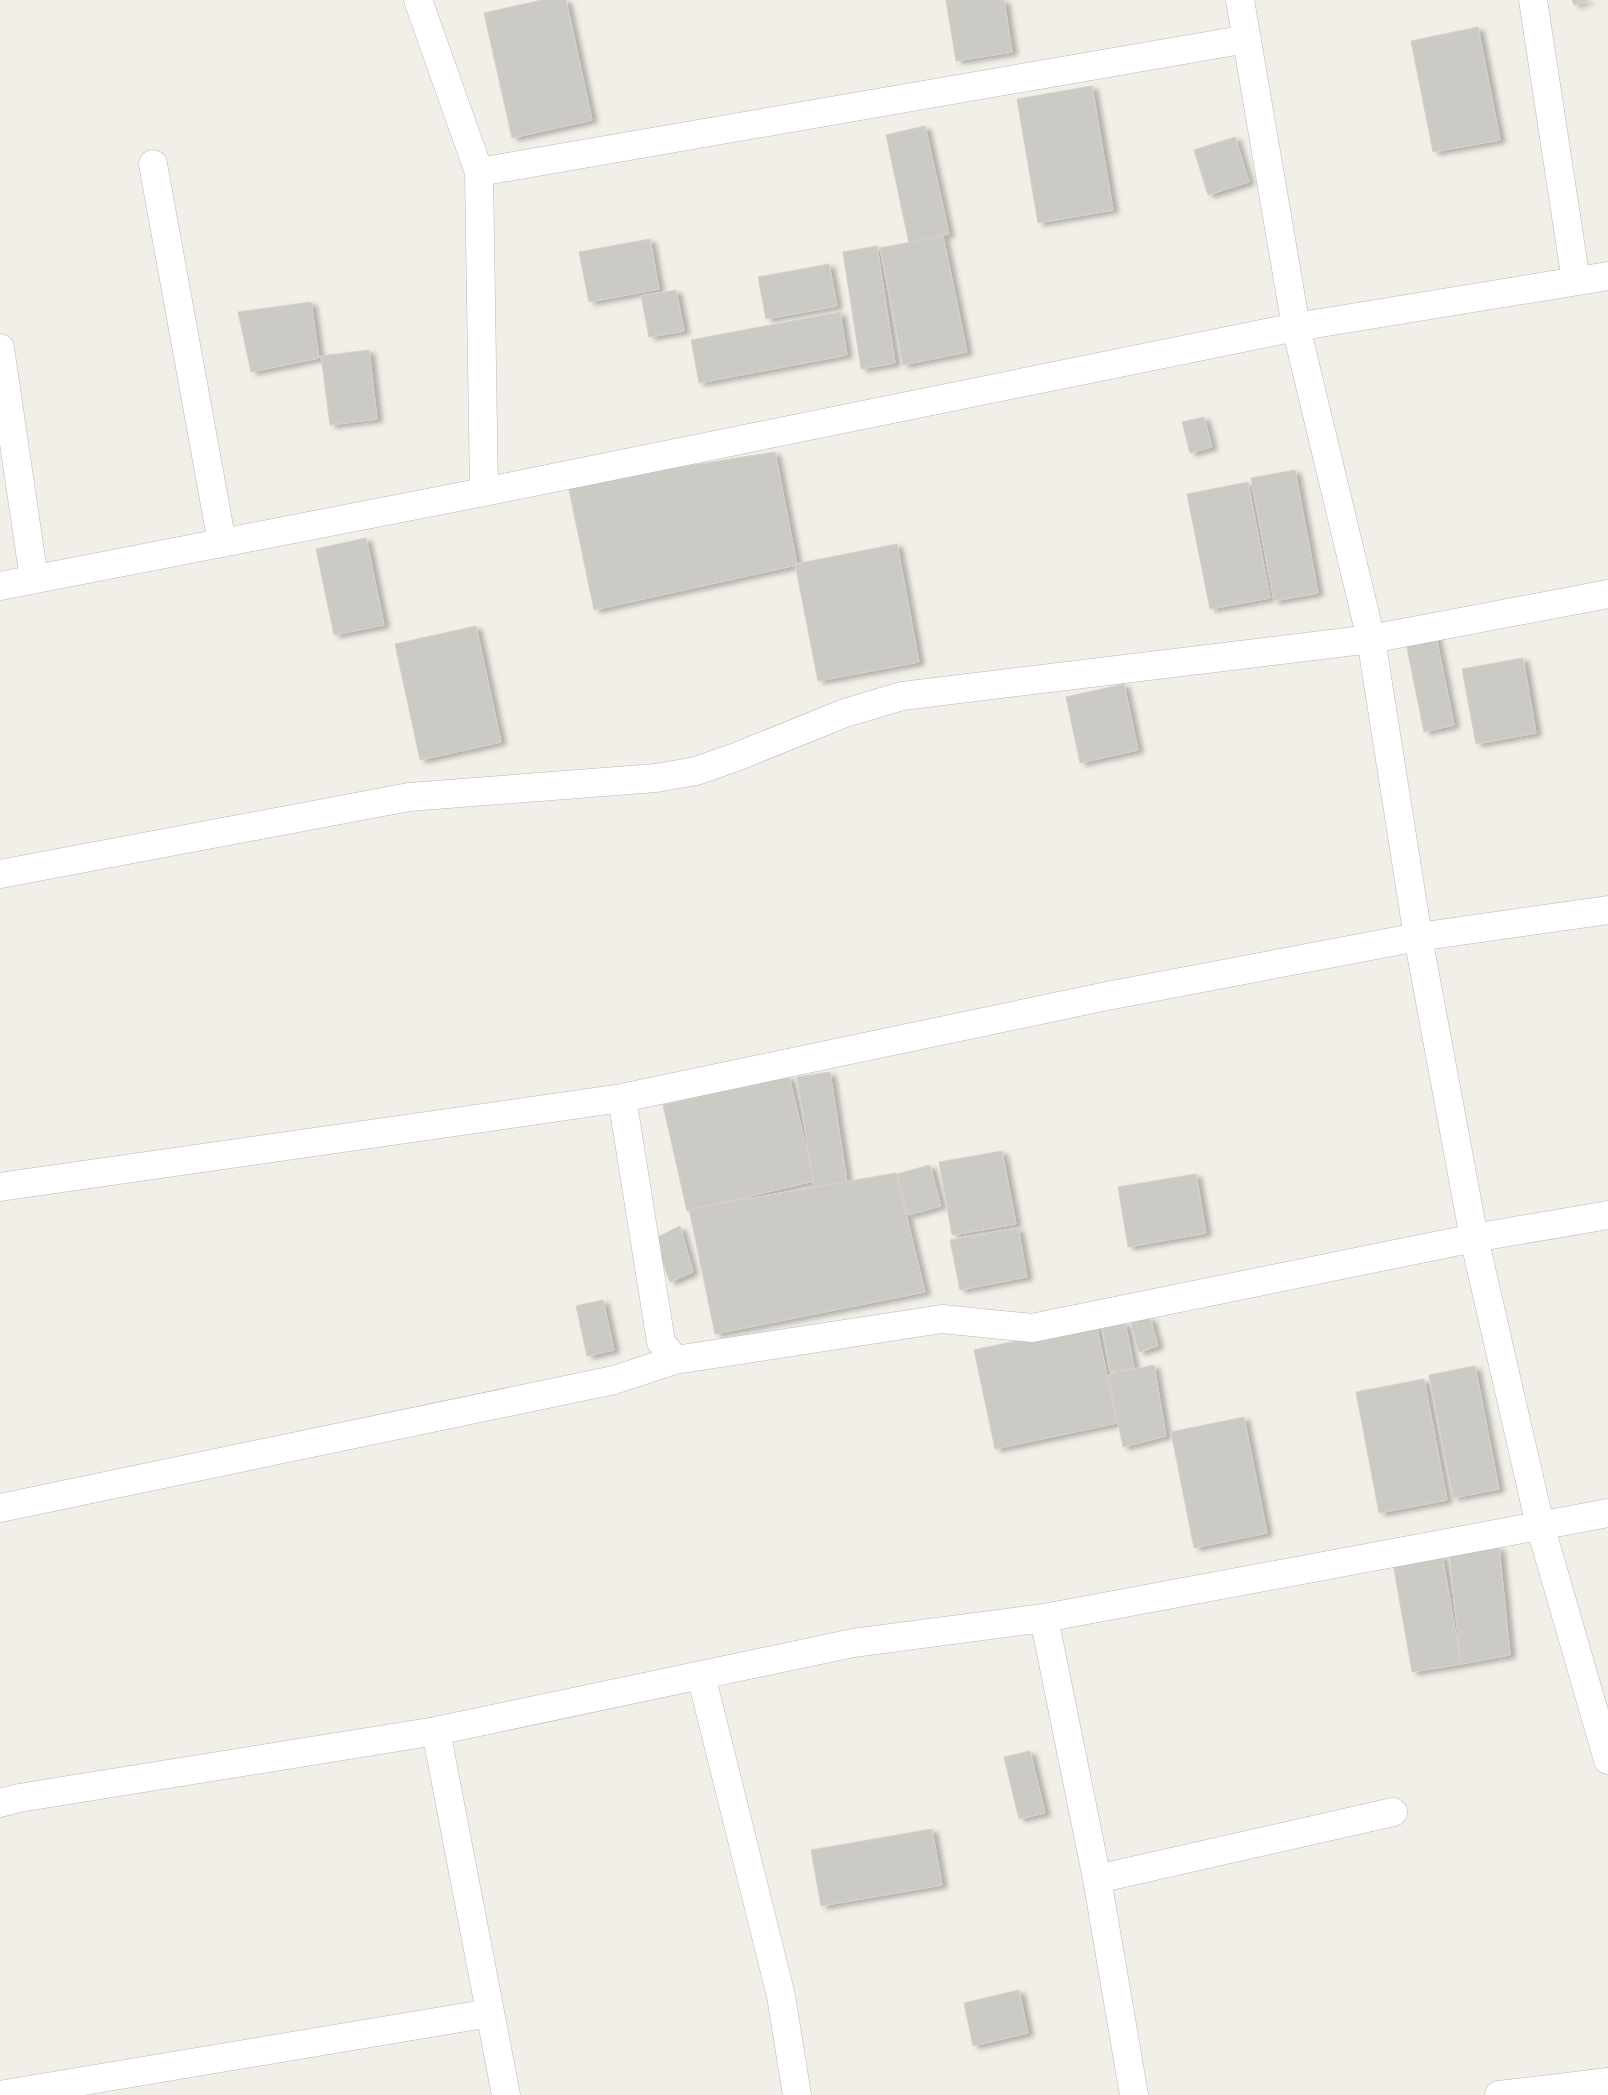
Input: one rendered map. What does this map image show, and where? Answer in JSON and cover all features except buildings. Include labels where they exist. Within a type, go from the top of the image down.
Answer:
[{"type":"street","points":[[418,0],[480,172],[484,492]]},
{"type":"street","points":[[1240,0],[1296,327],[1372,639],[1418,937],[1474,1238],[1540,1525],[1608,1760]]},
{"type":"street","points":[[1533,0],[1576,281]]},
{"type":"street","points":[[480,172],[1247,39]]},
{"type":"street","points":[[153,164],[222,543]]},
{"type":"street","points":[[0,586],[484,492],[1296,327],[1608,276]]},
{"type":"street","points":[[0,348],[34,579]]},
{"type":"street","points":[[0,874],[408,797],[656,778],[696,771],[845,713],[902,696],[1372,639],[1608,594]]},
{"type":"street","points":[[0,1187],[622,1098],[1107,996],[1418,937],[1608,910]]},
{"type":"street","points":[[622,1098],[661,1342],[675,1360]]},
{"type":"street","points":[[0,1508],[604,1382],[675,1360],[942,1319],[1032,1328],[1474,1238],[1608,1215]]},
{"type":"street","points":[[0,1803],[19,1798],[436,1731],[853,1643],[1044,1618],[1608,1513]]},
{"type":"street","points":[[1044,1618],[1097,1879],[1134,2095]]},
{"type":"street","points":[[701,1675],[781,1996],[798,2095]]},
{"type":"street","points":[[436,1731],[506,2095]]},
{"type":"street","points":[[1097,1879],[1393,1812]]},
{"type":"street","points":[[0,2095],[490,2013]]},
{"type":"street","points":[[1499,2095],[1608,2082]]}]
